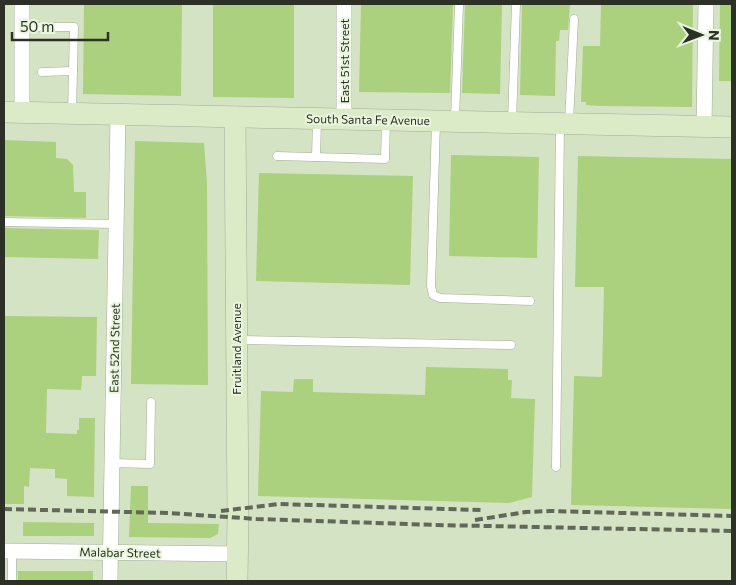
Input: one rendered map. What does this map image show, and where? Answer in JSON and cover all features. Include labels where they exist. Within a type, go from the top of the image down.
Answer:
[{"type":"main road","name":"South Santa Fe Avenue","points":[[13,112],[732,128]]},
{"type":"main road","name":"Fruitland Avenue","points":[[235,117],[237,581]]},
{"type":"street","points":[[13,112],[22,27],[22,4]]},
{"type":"street","name":"East 51st Street","points":[[344,4],[344,119]]},
{"type":"street","points":[[704,127],[706,4]]},
{"type":"street","name":"East 52nd Street","points":[[110,581],[118,114]]},
{"type":"street","name":"Malabar Street","points":[[8,551],[237,554]]},
{"type":"lane","points":[[460,4],[445,121],[431,286],[433,295],[440,298],[530,301]]},
{"type":"lane","points":[[512,123],[516,4]]},
{"type":"lane","points":[[556,467],[564,124],[574,19]]},
{"type":"lane","points":[[22,27],[74,27],[72,113]]},
{"type":"lane","points":[[42,72],[73,71]]},
{"type":"lane","points":[[316,156],[317,118]]},
{"type":"lane","points":[[277,156],[385,159],[386,120]]},
{"type":"lane","points":[[4,222],[116,224]]},
{"type":"lane","points":[[236,340],[511,345]]},
{"type":"lane","points":[[112,463],[150,464],[151,402]]},
{"type":"lane","points":[[8,551],[12,581]]},
{"type":"shaded area","points":[[4,4],[732,4],[732,581],[4,581]]},
{"type":"building","points":[[84,4],[182,4],[181,96],[83,94]]},
{"type":"building","points":[[213,4],[294,4],[294,98],[213,97]]},
{"type":"building","points":[[361,4],[453,4],[450,93],[359,92]]},
{"type":"building","points":[[465,4],[502,4],[500,94],[462,93]]},
{"type":"building","points":[[522,4],[570,4],[568,30],[560,30],[559,41],[556,41],[555,96],[520,95]]},
{"type":"building","points":[[601,4],[693,4],[692,107],[600,106],[586,105],[586,102],[581,102],[583,46],[600,46]]},
{"type":"building","points":[[720,4],[732,4],[732,81],[719,81]]},
{"type":"building","points":[[4,140],[56,142],[56,158],[67,159],[73,165],[74,192],[86,192],[86,218],[4,216]]},
{"type":"building","points":[[135,141],[204,143],[207,183],[208,385],[131,384]]},
{"type":"building","points":[[451,155],[539,157],[537,258],[449,256]]},
{"type":"building","points":[[578,156],[732,159],[732,509],[571,505],[574,376],[602,377],[604,287],[575,287]]},
{"type":"building","points":[[259,173],[413,176],[410,285],[256,281]]},
{"type":"building","points":[[4,228],[99,230],[98,259],[4,257]]},
{"type":"building","points":[[4,316],[97,317],[96,376],[82,376],[81,390],[47,389],[46,433],[77,434],[79,418],[95,418],[94,497],[67,496],[67,479],[55,478],[55,469],[30,468],[29,487],[24,486],[24,504],[4,504]]},
{"type":"building","points":[[426,367],[508,369],[508,380],[512,380],[511,398],[535,399],[532,497],[509,503],[258,496],[261,391],[293,392],[294,379],[313,379],[313,392],[425,395]]},
{"type":"building","points":[[131,486],[148,486],[148,523],[219,524],[218,534],[210,538],[129,537]]},
{"type":"building","points":[[23,522],[94,523],[94,536],[23,536]]},
{"type":"building","points":[[18,571],[93,571],[93,581],[18,581]]},
{"type":"railway","points":[[221,511],[279,504],[481,510]]},
{"type":"railway","points":[[4,509],[168,513],[257,519],[437,525],[732,531]]},
{"type":"railway","points":[[475,520],[526,512],[550,511],[732,516]]}]
